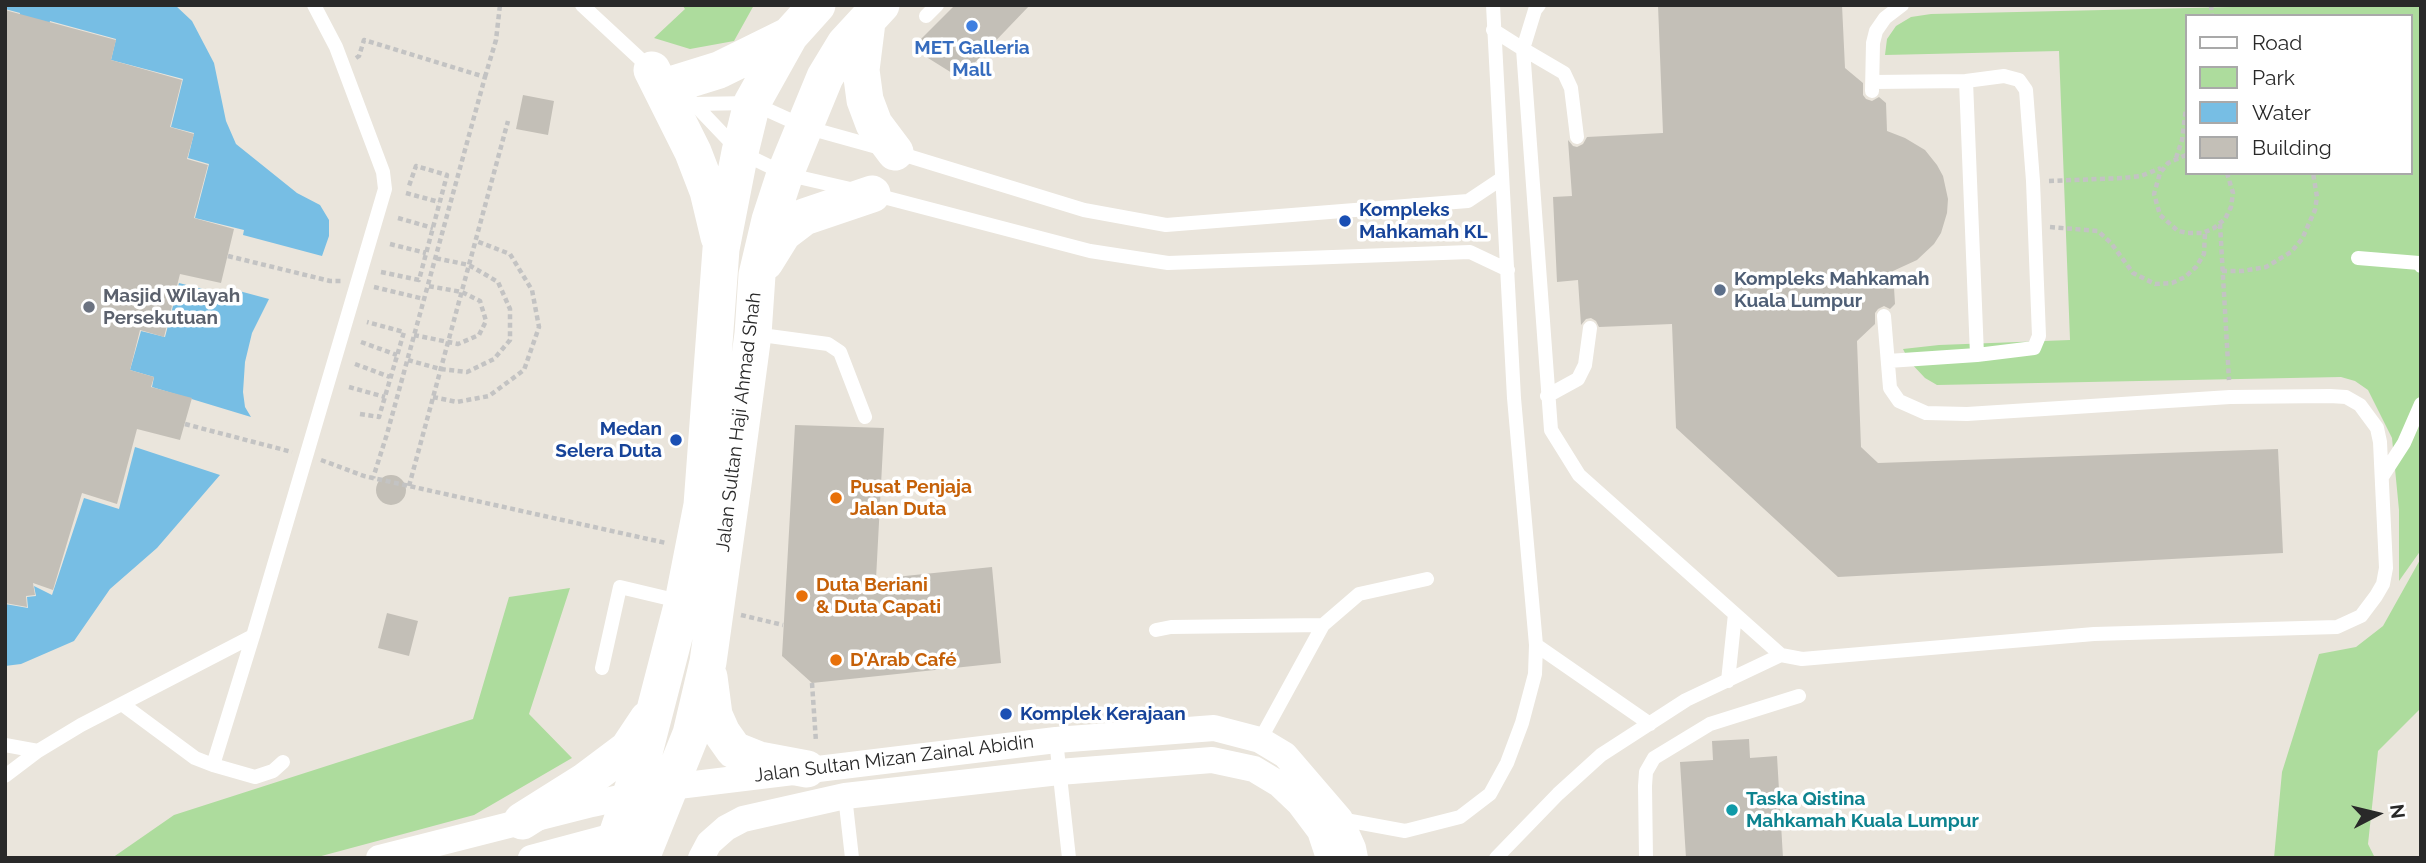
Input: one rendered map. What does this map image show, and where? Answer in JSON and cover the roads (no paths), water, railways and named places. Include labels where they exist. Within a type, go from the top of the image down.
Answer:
[{"type":"street","name":"Jalan Sultan Haji Ahmad Shah","points":[[624,852],[632,794],[683,602],[702,505],[722,249],[740,152],[752,103],[790,35],[817,5]]},
{"type":"street","points":[[874,14],[861,70],[865,100],[874,124],[895,152]]},
{"type":"street","name":"Jalan Sultan Haji Ahmad Shah","points":[[624,852],[670,787],[691,734],[708,662],[752,334],[757,275],[770,220],[785,174],[825,77],[845,44],[874,14]]},
{"type":"street","points":[[722,249],[708,191],[673,86],[719,70],[790,35]]},
{"type":"street","points":[[757,275],[783,233],[804,217],[872,194]]},
{"type":"street","points":[[708,662],[714,715],[734,750],[758,760],[811,755]]},
{"type":"street","points":[[522,821],[584,782],[628,748],[657,705]]},
{"type":"street","name":"Jalan Sultan Mizan Zainal Abidin","points":[[379,858],[632,794],[811,755],[1214,728],[1260,740],[1285,755],[1340,819],[1355,858]]},
{"type":"street","name":"Jalan Sultan Mizan Zainal Abidin","points":[[701,858],[709,843],[726,828],[743,819],[845,796],[1059,772],[1212,760],[1254,769],[1279,784],[1320,831],[1329,858]]},
{"type":"street","points":[[531,858],[624,852]]},
{"type":"lane","points":[[213,765],[385,189],[383,172],[336,47],[314,5]]},
{"type":"lane","points":[[582,5],[673,86],[740,152],[785,174],[1090,251],[1168,263],[1470,252],[1507,270]]},
{"type":"lane","points":[[926,16],[937,5]]},
{"type":"lane","points":[[1340,819],[1405,831],[1460,817],[1490,794],[1507,763],[1522,723],[1535,674],[1535,645],[1514,398],[1493,5]]},
{"type":"lane","points":[[1539,5],[1523,48],[1551,430],[1579,475],[1781,655],[1802,659],[2094,634],[2337,627],[2351,621],[2370,607],[2382,584],[2386,568],[2381,442],[2377,428],[2360,405],[2346,397],[2330,396],[2230,397],[1967,414],[1926,413],[1899,401],[1890,388],[1884,316]]},
{"type":"lane","points":[[1888,361],[2034,348],[2039,336],[2033,181],[2026,90],[2019,80],[2004,76],[1872,87],[1873,43],[1876,31],[1885,18],[1902,5]]},
{"type":"lane","points":[[1493,30],[1564,74],[1571,88],[1577,137]]},
{"type":"lane","points":[[1966,81],[1977,355]]},
{"type":"lane","points":[[673,86],[752,103],[805,127],[1084,210],[1166,225],[1468,201],[1502,179]]},
{"type":"lane","points":[[2358,258],[2421,266]]},
{"type":"lane","points":[[1547,397],[1578,379],[1585,365],[1590,328]]},
{"type":"lane","points":[[752,334],[828,344],[840,352],[865,417]]},
{"type":"lane","points":[[2382,477],[2404,443],[2421,404]]},
{"type":"lane","points":[[1260,740],[1323,625],[1359,594],[1427,579]]},
{"type":"lane","points":[[602,668],[620,587],[683,602]]},
{"type":"lane","points":[[1728,681],[1735,614]]},
{"type":"lane","points":[[1156,630],[1323,625]]},
{"type":"lane","points":[[5,776],[38,751],[81,725],[253,636]]},
{"type":"lane","points":[[1535,645],[1650,724]]},
{"type":"lane","points":[[1496,858],[1558,794],[1601,755],[1686,700],[1781,655]]},
{"type":"lane","points":[[1646,858],[1646,772],[1654,758],[1710,724],[1799,696]]},
{"type":"lane","points":[[122,704],[195,758],[213,765],[255,777],[273,771],[283,762]]},
{"type":"lane","points":[[1056,740],[1069,858]]},
{"type":"lane","points":[[5,745],[38,751]]},
{"type":"lane","points":[[845,796],[852,858]]},
{"type":"water","points":[[5,5],[175,5],[192,21],[214,63],[226,121],[236,144],[297,193],[320,205],[329,220],[329,236],[322,256],[243,235],[244,230],[195,218],[209,164],[188,158],[194,133],[171,127],[183,79],[111,60],[116,39],[50,21],[41,51],[12,43],[20,13],[5,9]]},
{"type":"water","points":[[179,283],[226,295],[228,288],[269,299],[252,333],[245,362],[243,392],[245,407],[251,417],[152,387],[154,377],[130,370],[141,331],[165,337]]},
{"type":"water","points":[[135,447],[220,475],[157,548],[110,589],[74,641],[21,664],[5,666],[5,604],[28,608],[27,597],[36,596],[34,586],[52,595],[84,498],[119,509]]},
{"type":"place","name":"MET Galleria Mall","points":[[972,26]]},
{"type":"place","name":"Kompleks Mahkamah KL","points":[[1345,221]]},
{"type":"place","name":"Kompleks Mahkamah Kuala Lumpur","points":[[1720,290]]},
{"type":"place","name":"Masjid Wilayah Persekutuan","points":[[89,307]]},
{"type":"place","name":"Medan Selera Duta","points":[[676,440]]},
{"type":"place","name":"Pusat Penjaja Jalan Duta","points":[[836,498]]},
{"type":"place","name":"Duta Beriani & Duta Capati","points":[[802,596]]},
{"type":"place","name":"D'Arab Café","points":[[836,660]]},
{"type":"place","name":"Komplek Kerajaan","points":[[1006,714]]},
{"type":"place","name":"Taska Qistina Mahkamah Kuala Lumpur","points":[[1732,810]]}]
